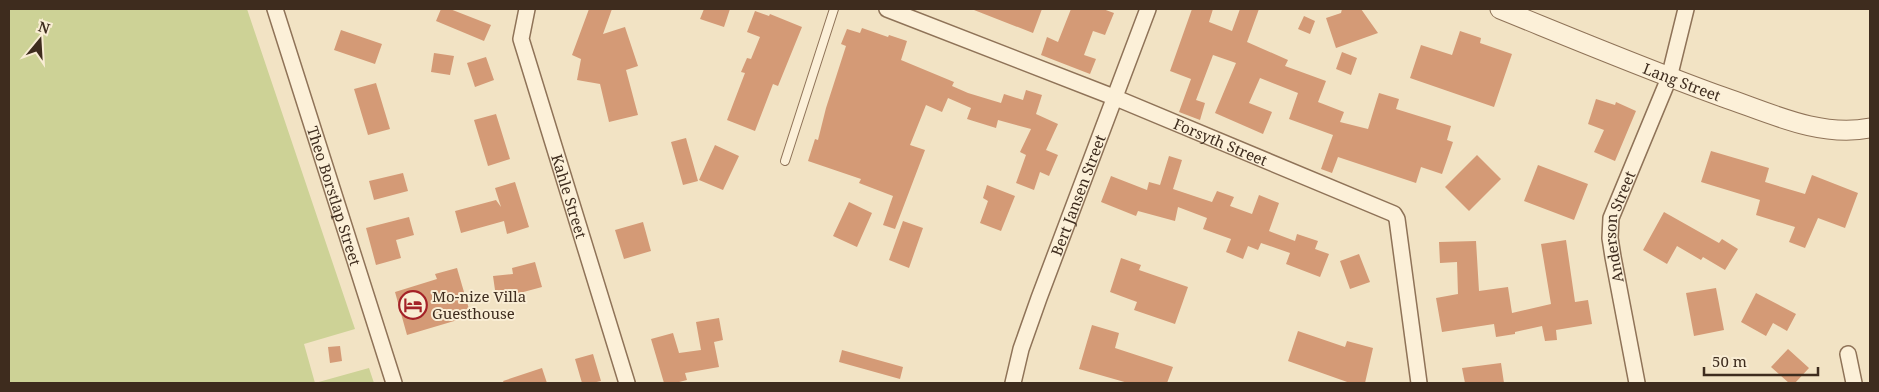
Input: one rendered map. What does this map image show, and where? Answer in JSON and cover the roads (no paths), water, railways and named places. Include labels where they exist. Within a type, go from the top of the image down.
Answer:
[{"type":"street","name":"Theo Borstlap Street","points":[[276,9],[394,383]]},
{"type":"street","name":"Kahle Street","points":[[527,9],[521,39],[627,383]]},
{"type":"street","name":"Forsyth Street","points":[[887,9],[1116,98],[1394,214],[1397,219],[1419,383]]},
{"type":"street","name":"Bert Jansen Street","points":[[1012,383],[1021,349],[1039,298],[1148,9]]},
{"type":"street","name":"Lang Street","points":[[1500,9],[1669,78],[1797,123],[1846,131],[1870,128]]},
{"type":"street","name":"Anderson Street","points":[[1637,383],[1610,238],[1611,218],[1669,78],[1686,9]]},
{"type":"street","points":[[1848,354],[1854,383]]},
{"type":"lane","points":[[786,161],[834,9]]},
{"type":"place","name":"Mo-nize Villa Guesthouse","points":[[413,305]]}]
